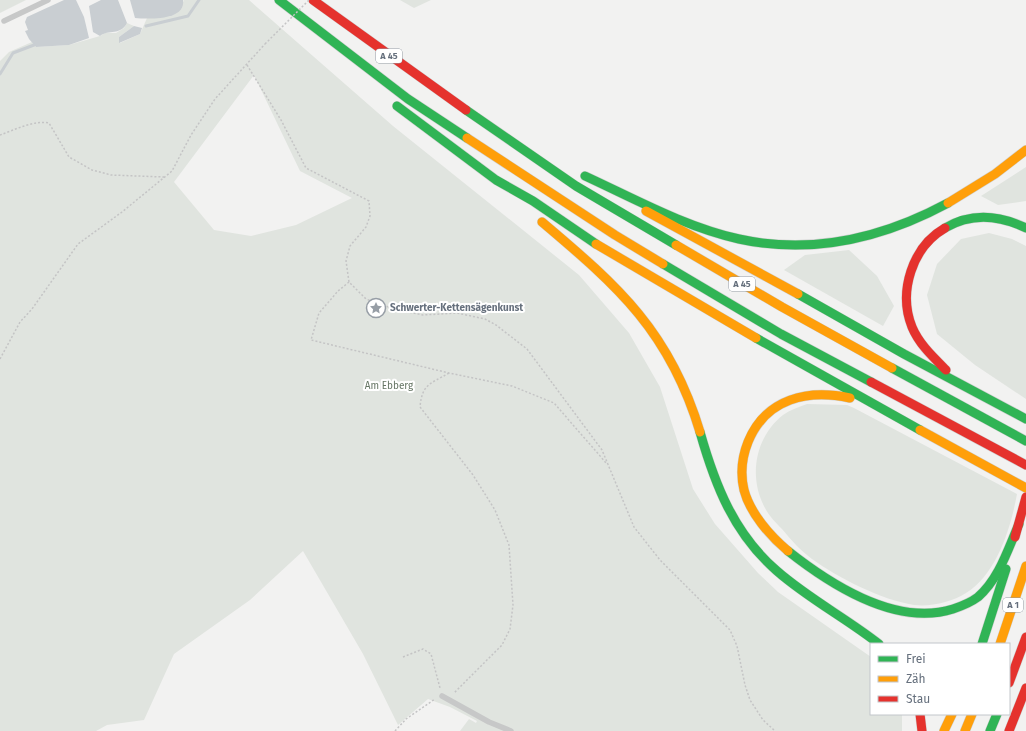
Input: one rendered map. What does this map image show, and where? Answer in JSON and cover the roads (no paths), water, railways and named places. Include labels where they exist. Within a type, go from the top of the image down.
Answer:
[{"type":"highway","name":"A 45","points":[[279,0],[408,99],[615,236],[782,334],[1026,465]]},
{"type":"highway","name":"A 45","points":[[313,0],[450,99],[576,186],[802,318],[1026,441]]},
{"type":"highway","points":[[328,0],[453,92],[506,126]]},
{"type":"highway","points":[[352,56],[373,84]]},
{"type":"highway","points":[[388,99],[496,180],[530,212],[605,275],[640,312],[670,356],[683,382],[722,498],[735,523],[750,543],[786,578],[878,643]]},
{"type":"highway","points":[[1026,150],[986,181],[962,196],[907,224],[855,240],[809,246],[767,244],[739,240],[678,219],[581,174],[1026,419]]},
{"type":"highway","points":[[496,180],[533,201],[607,252],[688,300],[1026,488]]},
{"type":"highway","points":[[961,384],[931,356],[916,335],[911,322],[907,310],[907,287],[916,256],[930,239],[947,226],[958,221],[970,218],[1000,218],[1026,228]]},
{"type":"highway","points":[[911,425],[861,402],[843,396],[816,393],[804,394],[782,402],[773,407],[760,420],[749,438],[745,449],[741,472],[749,502],[766,528],[786,549],[809,568],[840,587],[871,602],[914,613],[954,610],[968,604],[980,595],[999,568],[1019,524]]},
{"type":"highway","points":[[982,643],[999,593],[1026,498]]},
{"type":"highway","name":"A 1","points":[[1000,643],[1026,566]]},
{"type":"highway","points":[[1010,680],[1026,637]]},
{"type":"highway","points":[[1010,731],[1026,688]]},
{"type":"highway","points":[[920,715],[922,731]]},
{"type":"highway","points":[[944,731],[952,715]]},
{"type":"highway","points":[[965,731],[972,715]]},
{"type":"highway","points":[[990,731],[997,715]]},
{"type":"lane","points":[[4,21],[48,0]]},
{"type":"lane","points":[[445,697],[489,722],[511,731]]},
{"type":"waterway","points":[[146,26],[188,16],[199,0]]},
{"type":"waterway","points":[[0,74],[13,53],[34,45]]},
{"type":"place","name":"Schwerter-Kettensägenkunst","points":[[376,308]]},
{"type":"park label","name":"Am Ebberg","points":[[389,386]]}]
